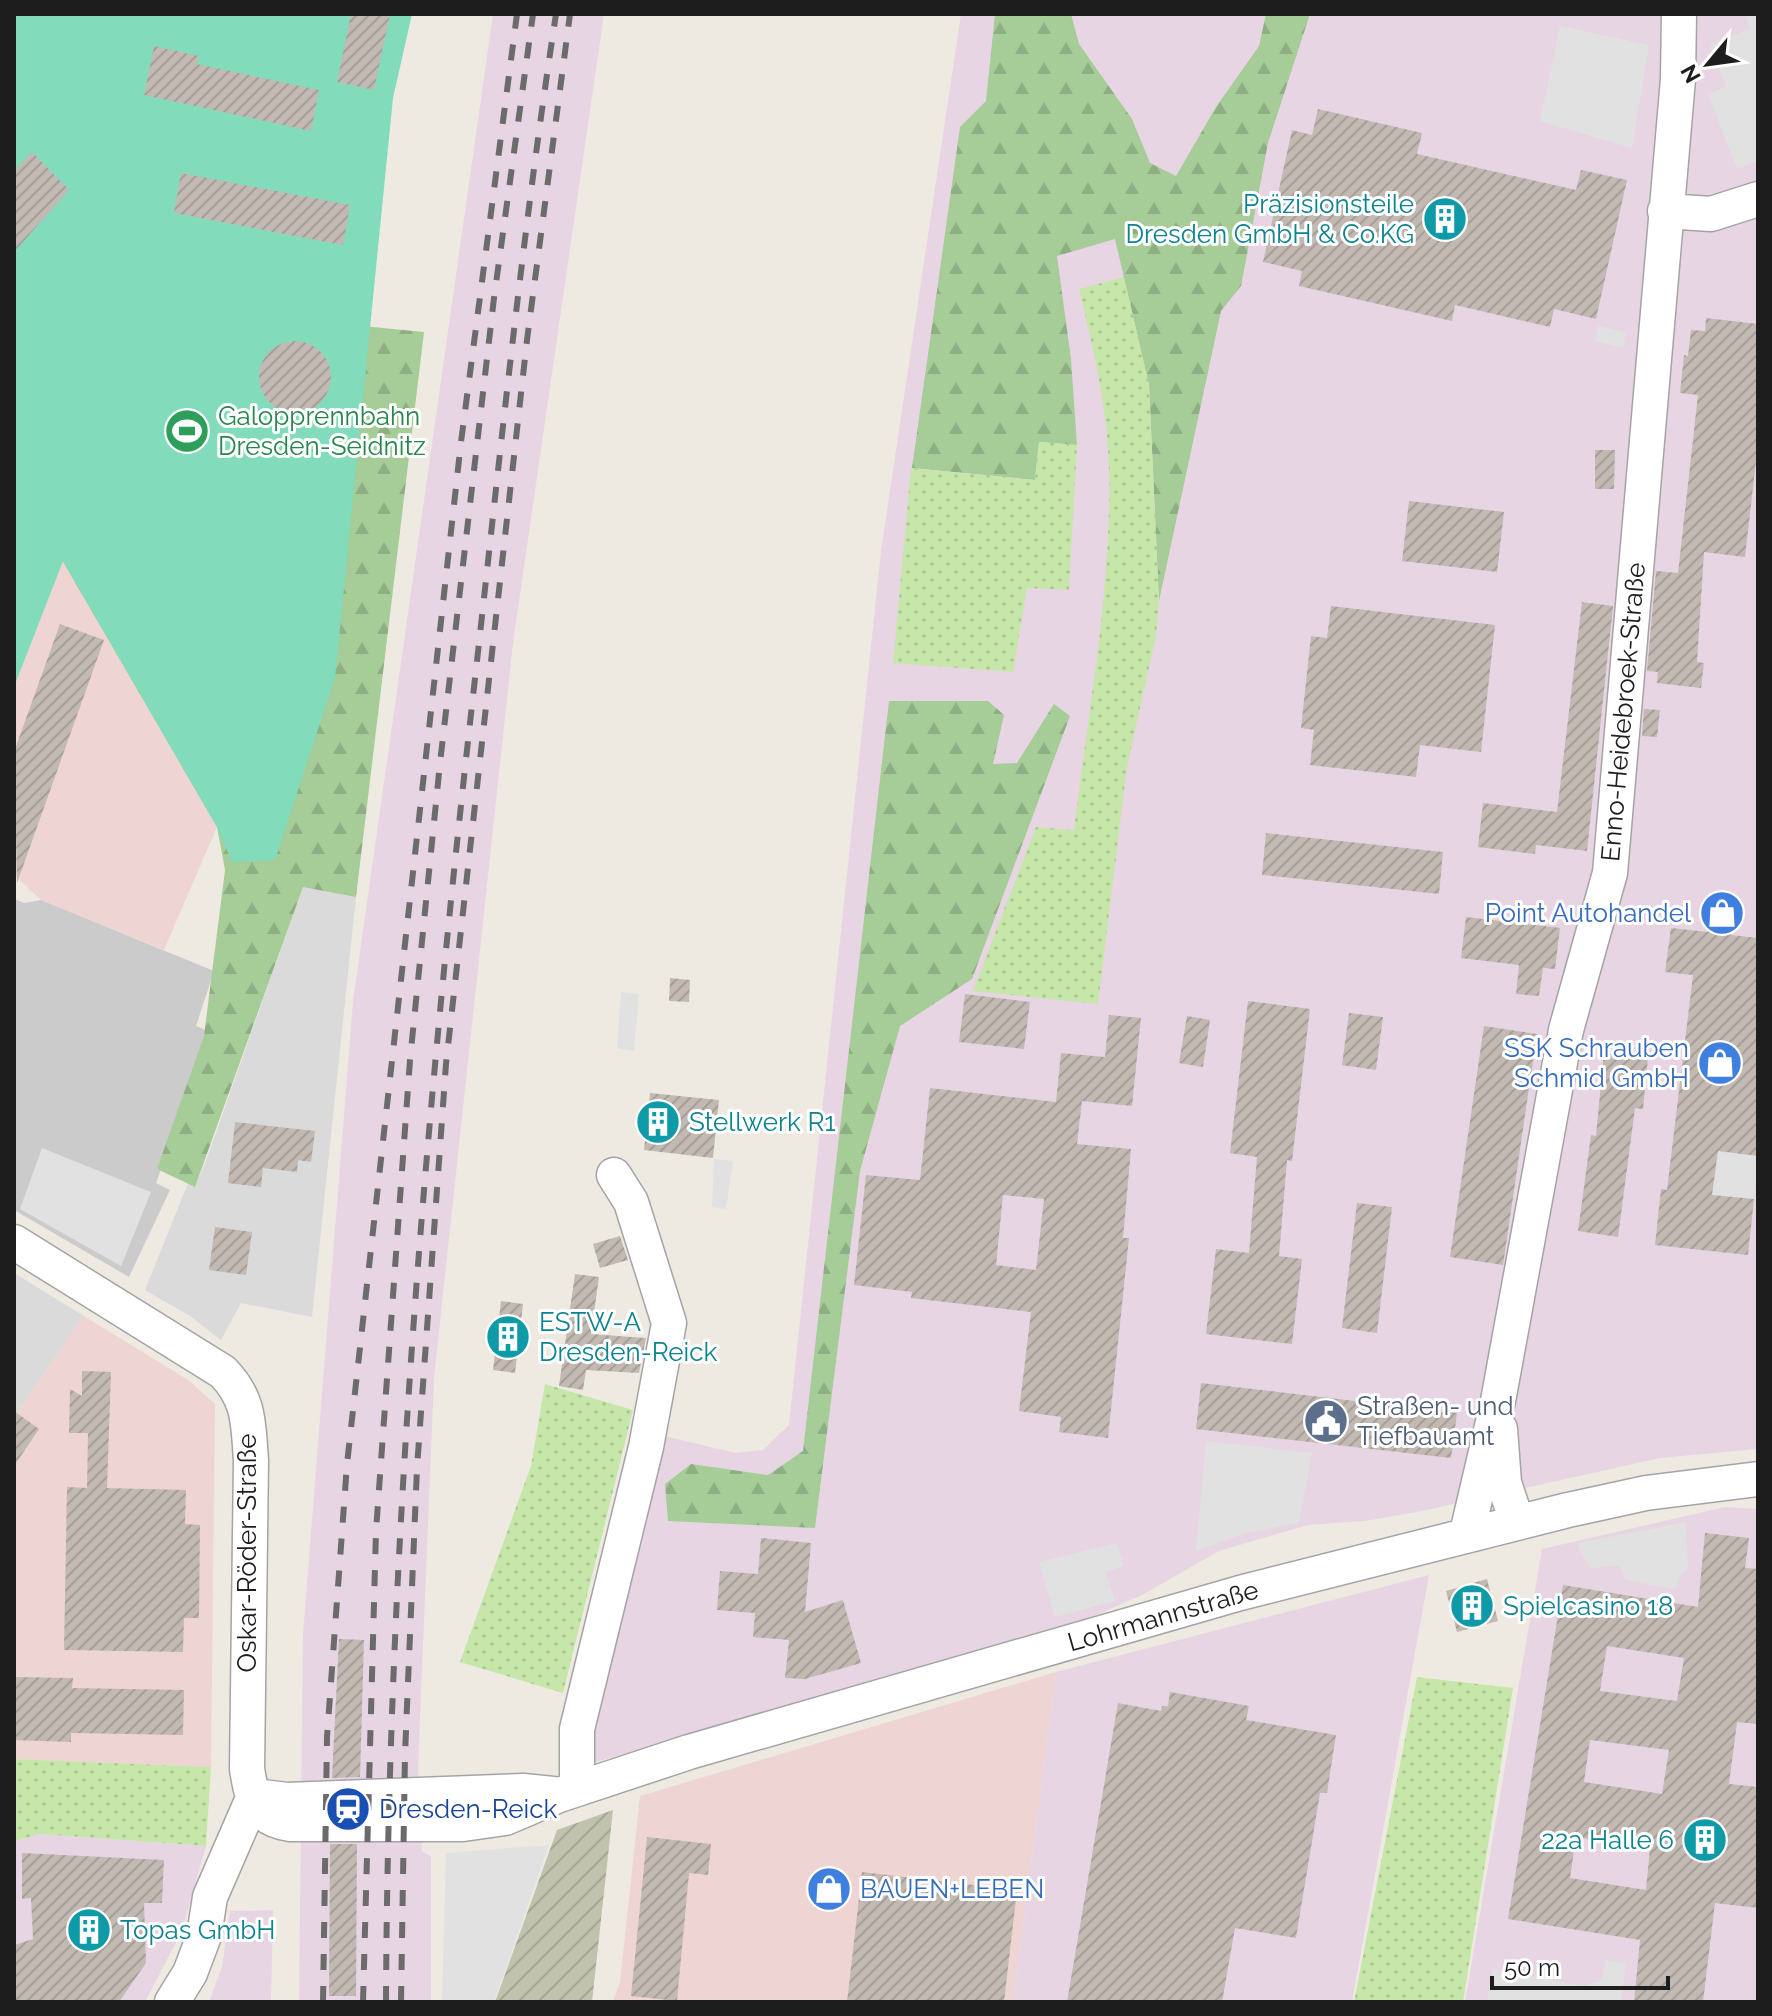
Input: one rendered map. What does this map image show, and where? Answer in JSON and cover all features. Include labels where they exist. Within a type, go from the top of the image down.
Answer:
[{"type":"street","name":"Enno-Heidebroek-Straße","points":[[1467,1533],[1498,1401],[1566,1030],[1610,873],[1678,79],[1679,14]]},
{"type":"street","points":[[1665,211],[1711,214],[1758,199]]},
{"type":"street","points":[[568,1792],[577,1729],[646,1447],[669,1323],[631,1202],[614,1175]]},
{"type":"street","name":"Oskar-Röder-Straße","points":[[14,1242],[223,1372],[239,1389],[247,1412],[251,1460],[246,1754],[254,1796]]},
{"type":"street","name":"Enno-Heidebroek-Straße","points":[[1498,1401],[1504,1483],[1517,1522]]},
{"type":"street","name":"Lohrmannstraße","points":[[254,1796],[259,1809],[272,1821],[411,1825],[463,1824],[505,1818],[568,1792],[689,1752],[1195,1606],[1467,1533],[1646,1493],[1758,1479]]},
{"type":"street","points":[[172,2002],[190,1973],[204,1936],[210,1897],[254,1796]]},
{"type":"shaded area","points":[[493,14],[604,14],[513,643],[434,1378],[418,1768],[422,1852],[431,1856],[431,2002],[299,2002],[303,1634],[353,1001]]},
{"type":"shaded area","points":[[961,14],[1758,14],[1758,1449],[1660,1458],[1422,1511],[1365,1521],[1308,1525],[1219,1551],[1144,1594],[1042,1639],[584,1765],[665,1436],[735,1453],[763,1450],[789,1425],[881,551]]},
{"type":"shaded area","points":[[1744,14],[1758,14],[1758,161],[1737,169],[1708,94],[1726,87],[1710,44],[1750,29]]},
{"type":"shaded area","points":[[1560,26],[1649,45],[1632,148],[1540,121]]},
{"type":"shaded area","points":[[1598,326],[1626,332],[1623,348],[1595,341]]},
{"type":"shaded area","points":[[62,560],[217,827],[164,950],[41,900],[14,875],[14,687]]},
{"type":"shaded area","points":[[303,886],[356,897],[312,1317],[241,1303],[221,1340],[190,1316],[145,1290],[188,1183],[195,1186],[206,1161]]},
{"type":"shaded area","points":[[14,899],[24,903],[41,900],[214,971],[196,1026],[210,1032],[156,1183],[170,1190],[129,1277],[14,1210]]},
{"type":"shaded area","points":[[621,992],[639,994],[634,1051],[617,1048]]},
{"type":"shaded area","points":[[42,1148],[151,1192],[121,1266],[20,1209]]},
{"type":"shaded area","points":[[1718,1151],[1758,1156],[1754,1199],[1668,1190]]},
{"type":"shaded area","points":[[714,1159],[733,1161],[726,1209],[712,1207]]},
{"type":"shaded area","points":[[14,1273],[84,1316],[14,1417]]},
{"type":"shaded area","points":[[84,1316],[188,1380],[215,1404],[211,1767],[14,1759],[14,1417]]},
{"type":"shaded area","points":[[1206,1441],[1312,1453],[1299,1523],[1246,1533],[1196,1551]]},
{"type":"shaded area","points":[[1725,1507],[1758,1509],[1758,2002],[1465,2002],[1542,1549]]},
{"type":"shaded area","points":[[1686,1522],[1688,1568],[1682,1572],[1675,1589],[1625,1580],[1619,1565],[1591,1569],[1578,1548],[1578,1543]]},
{"type":"shaded area","points":[[1117,1543],[1124,1566],[1106,1572],[1115,1601],[1055,1617],[1039,1562]]},
{"type":"shaded area","points":[[1429,1575],[1352,2002],[1013,2002],[1056,1672]]},
{"type":"shaded area","name":"BAUEN+LEBEN","points":[[1056,1672],[1013,2002],[613,2002],[620,1982],[640,1796]]},
{"type":"shaded area","points":[[613,1810],[592,2002],[495,2002],[557,1830]]},
{"type":"shaded area","name":"Topas GmbH","points":[[40,1834],[206,1846],[181,1933],[145,2002],[14,2002],[14,1841]]},
{"type":"shaded area","points":[[549,1845],[494,2002],[442,2002],[446,1853]]},
{"type":"shaded area","points":[[273,1910],[271,2002],[209,2002],[222,1966],[230,1911]]},
{"type":"shaded area","points":[[1606,1960],[1626,1963],[1621,2002],[1487,2002],[1493,1969],[1584,1986],[1601,1981]]},
{"type":"green space","name":"Galopprennbahn Dresden-Seidnitz","points":[[14,14],[412,14],[393,98],[335,678],[275,860],[232,862],[217,827],[63,561],[14,687]]},
{"type":"green space","points":[[995,14],[1071,14],[1079,44],[1132,119],[1150,163],[1176,176],[1216,107],[1259,46],[1266,14],[1310,14],[1268,143],[1241,286],[1221,311],[1159,601],[1149,385],[1115,239],[1057,256],[1071,359],[1077,445],[1039,442],[1035,480],[912,468],[960,127],[986,101]]},
{"type":"green space","points":[[1124,277],[1149,385],[1159,601],[1156,636],[1127,766],[1098,1004],[973,991],[1036,827],[1074,830],[1103,605],[1109,515],[1106,424],[1079,289]]},
{"type":"green space","points":[[352,325],[424,332],[356,897],[303,887],[195,1187],[157,1169],[204,1036],[225,870],[217,827],[62,560],[14,390]]},
{"type":"green space","points":[[1039,442],[1077,445],[1069,590],[1027,588],[1013,672],[893,663],[911,468],[1035,480]]},
{"type":"green space","points":[[889,701],[988,701],[1004,715],[993,764],[1017,763],[1054,704],[1070,716],[972,979],[900,1026],[860,1171],[815,1528],[668,1521],[665,1484],[691,1464],[768,1475],[803,1451]]},
{"type":"green space","points":[[545,1384],[633,1410],[563,1693],[460,1662],[531,1466]]},
{"type":"green space","points":[[1417,1677],[1513,1688],[1463,2002],[1354,2002]]},
{"type":"green space","points":[[14,1759],[211,1767],[206,1846],[40,1834],[14,1841]]},
{"type":"building","points":[[351,14],[390,14],[374,90],[337,82]]},
{"type":"building","points":[[154,46],[199,56],[197,64],[319,90],[311,131],[144,95]]},
{"type":"building","name":"Präzisionsteile Dresden GmbH & Co.KG","points":[[1318,109],[1422,133],[1417,154],[1576,190],[1581,170],[1627,180],[1596,319],[1554,309],[1550,327],[1455,305],[1452,321],[1299,286],[1302,271],[1263,262],[1292,130],[1312,135]]},
{"type":"building","points":[[32,152],[69,190],[14,252],[14,171]]},
{"type":"building","points":[[181,173],[350,205],[343,245],[174,213]]},
{"type":"building","points":[[1706,318],[1758,324],[1758,444],[1745,557],[1704,552],[1697,662],[1704,663],[1701,688],[1657,683],[1658,672],[1647,671],[1656,571],[1678,573],[1698,395],[1680,393],[1684,355],[1688,356],[1691,330],[1705,331]]},
{"type":"building","points":[[302,341],[321,351],[329,363],[329,391],[321,403],[309,411],[288,413],[269,403],[261,391],[259,370],[269,351],[281,343]]},
{"type":"building","points":[[1595,450],[1615,450],[1614,489],[1595,489]]},
{"type":"building","points":[[1409,501],[1504,512],[1497,572],[1402,561]]},
{"type":"building","points":[[1582,602],[1613,606],[1587,851],[1536,845],[1535,854],[1478,847],[1483,803],[1557,812]]},
{"type":"building","points":[[1331,606],[1495,625],[1481,752],[1420,745],[1416,777],[1310,765],[1314,730],[1301,728],[1311,636],[1327,638]]},
{"type":"building","points":[[60,624],[104,640],[17,883],[14,752]]},
{"type":"building","points":[[1644,709],[1660,710],[1657,737],[1642,736]]},
{"type":"building","points":[[1266,833],[1443,852],[1439,894],[1262,875]]},
{"type":"building","name":"SSK Schrauben Schmid GmbH","points":[[1712,895],[1735,898],[1731,935],[1758,938],[1758,1156],[1718,1151],[1712,1195],[1754,1199],[1748,1255],[1655,1245],[1661,1189],[1667,1190],[1693,975],[1665,972],[1671,928],[1708,932]]},
{"type":"building","points":[[1466,917],[1560,928],[1555,969],[1543,968],[1539,996],[1516,994],[1519,965],[1461,958]]},
{"type":"building","points":[[670,978],[690,980],[689,1002],[669,1001]]},
{"type":"building","points":[[965,994],[1030,1002],[1024,1049],[959,1042]]},
{"type":"building","points":[[1248,1001],[1310,1009],[1292,1161],[1287,1160],[1279,1256],[1302,1259],[1292,1344],[1206,1334],[1216,1249],[1249,1253],[1257,1157],[1230,1153]]},
{"type":"building","points":[[1349,1013],[1383,1017],[1376,1070],[1342,1065]]},
{"type":"building","points":[[1109,1015],[1141,1018],[1132,1106],[1082,1101],[1077,1144],[1131,1149],[1123,1238],[1129,1238],[1108,1438],[1059,1432],[1061,1417],[1019,1411],[1031,1312],[911,1298],[912,1292],[854,1285],[866,1175],[920,1180],[930,1088],[1056,1102],[1061,1053],[1105,1057]],"holes":[[[1003,1195],[1044,1199],[1036,1270],[996,1265]]]},
{"type":"building","points":[[1187,1016],[1210,1020],[1203,1067],[1179,1063]]},
{"type":"building","points":[[1484,1026],[1537,1034],[1503,1265],[1450,1257]]},
{"type":"building","points":[[1604,1052],[1648,1057],[1643,1109],[1635,1108],[1618,1237],[1578,1231],[1591,1135],[1596,1136]]},
{"type":"building","points":[[650,1093],[719,1100],[713,1158],[644,1150]]},
{"type":"building","points":[[235,1122],[315,1131],[311,1162],[298,1160],[297,1172],[263,1168],[261,1187],[228,1183]]},
{"type":"building","points":[[1357,1203],[1392,1207],[1377,1333],[1342,1328]]},
{"type":"building","points":[[215,1227],[252,1232],[246,1275],[209,1270]]},
{"type":"building","points":[[620,1236],[628,1260],[600,1268],[593,1244]]},
{"type":"building","points":[[575,1274],[599,1277],[591,1334],[646,1338],[639,1373],[586,1370],[583,1390],[559,1386]]},
{"type":"building","name":"ESTW-A Dresden-Reick","points":[[501,1301],[523,1304],[515,1373],[493,1370]]},
{"type":"building","points":[[82,1371],[111,1372],[107,1488],[186,1490],[185,1524],[200,1525],[199,1618],[184,1618],[183,1652],[64,1650],[67,1487],[87,1488],[88,1433],[69,1433],[70,1389],[82,1396]]},
{"type":"building","name":"Straßen- und Tiefbauamt","points":[[1201,1383],[1457,1413],[1451,1458],[1196,1429]]},
{"type":"building","points":[[14,1411],[39,1429],[14,1466]]},
{"type":"building","points":[[1705,1533],[1749,1538],[1745,1568],[1758,1569],[1758,1724],[1737,1722],[1729,1784],[1758,1787],[1758,1908],[1715,1903],[1703,2002],[1634,2002],[1640,1940],[1508,1919],[1563,1585],[1698,1607]],"holes":[[[1607,1646],[1684,1658],[1677,1701],[1600,1691]],[[1590,1740],[1669,1750],[1662,1794],[1584,1782]],[[1576,1837],[1650,1848],[1646,1890],[1570,1878]]]},
{"type":"building","points":[[761,1538],[811,1543],[805,1612],[843,1600],[861,1663],[805,1679],[785,1678],[789,1640],[753,1637],[755,1613],[717,1610],[720,1571],[758,1574]]},
{"type":"building","name":"Spielcasino 18","points":[[1487,1579],[1498,1621],[1457,1632],[1446,1591]]},
{"type":"building","points":[[339,1639],[364,1640],[360,1777],[332,1778]]},
{"type":"building","points":[[14,1677],[73,1678],[72,1688],[184,1690],[183,1735],[71,1733],[71,1742],[14,1740]]},
{"type":"building","points":[[1170,1692],[1249,1706],[1246,1720],[1336,1735],[1327,1793],[1320,1793],[1296,1938],[1235,1928],[1222,2002],[1067,2002],[1118,1703],[1161,1711],[1162,1706],[1168,1706]]},
{"type":"building","points":[[647,1837],[711,1844],[708,1875],[689,1873],[677,2001],[631,1996]]},
{"type":"building","points":[[330,1844],[357,1844],[356,1996],[329,1996]]},
{"type":"building","name":"Topas GmbH","points":[[22,1853],[164,1860],[162,1903],[144,1903],[146,1963],[119,2002],[14,2002],[14,1945],[33,1939],[31,1898],[22,1899]]},
{"type":"building","points":[[862,1872],[1017,1890],[1004,2002],[847,2002]]},
{"type":"railway","points":[[323,2002],[327,1737],[347,1464],[461,442],[517,14]]},
{"type":"railway","points":[[363,2002],[376,1531],[410,1060],[440,763],[494,298],[533,14]]},
{"type":"railway","points":[[386,2002],[388,1834],[402,1498],[426,1163],[504,418],[556,14]]},
{"type":"railway","points":[[401,2002],[405,1754],[417,1468],[446,1064],[527,340],[570,14]]},
{"type":"place","name":"Präzisionsteile Dresden GmbH & Co.KG","points":[[1445,219]]},
{"type":"place","name":"Galopprennbahn Dresden-Seidnitz","points":[[187,431]]},
{"type":"place","name":"Point Autohandel","points":[[1722,913]]},
{"type":"place","name":"SSK Schrauben Schmid GmbH","points":[[1720,1063]]},
{"type":"place","name":"Stellwerk R1","points":[[658,1122]]},
{"type":"place","name":"ESTW-A Dresden-Reick","points":[[508,1337]]},
{"type":"place","name":"Straßen- und Tiefbauamt","points":[[1326,1421]]},
{"type":"place","name":"Spielcasino 18","points":[[1472,1606]]},
{"type":"place","name":"Dresden-Reick","points":[[348,1809]]},
{"type":"place","name":"22a Halle 6","points":[[1705,1840]]},
{"type":"place","name":"BAUEN+LEBEN","points":[[829,1889]]},
{"type":"place","name":"Topas GmbH","points":[[89,1930]]}]
